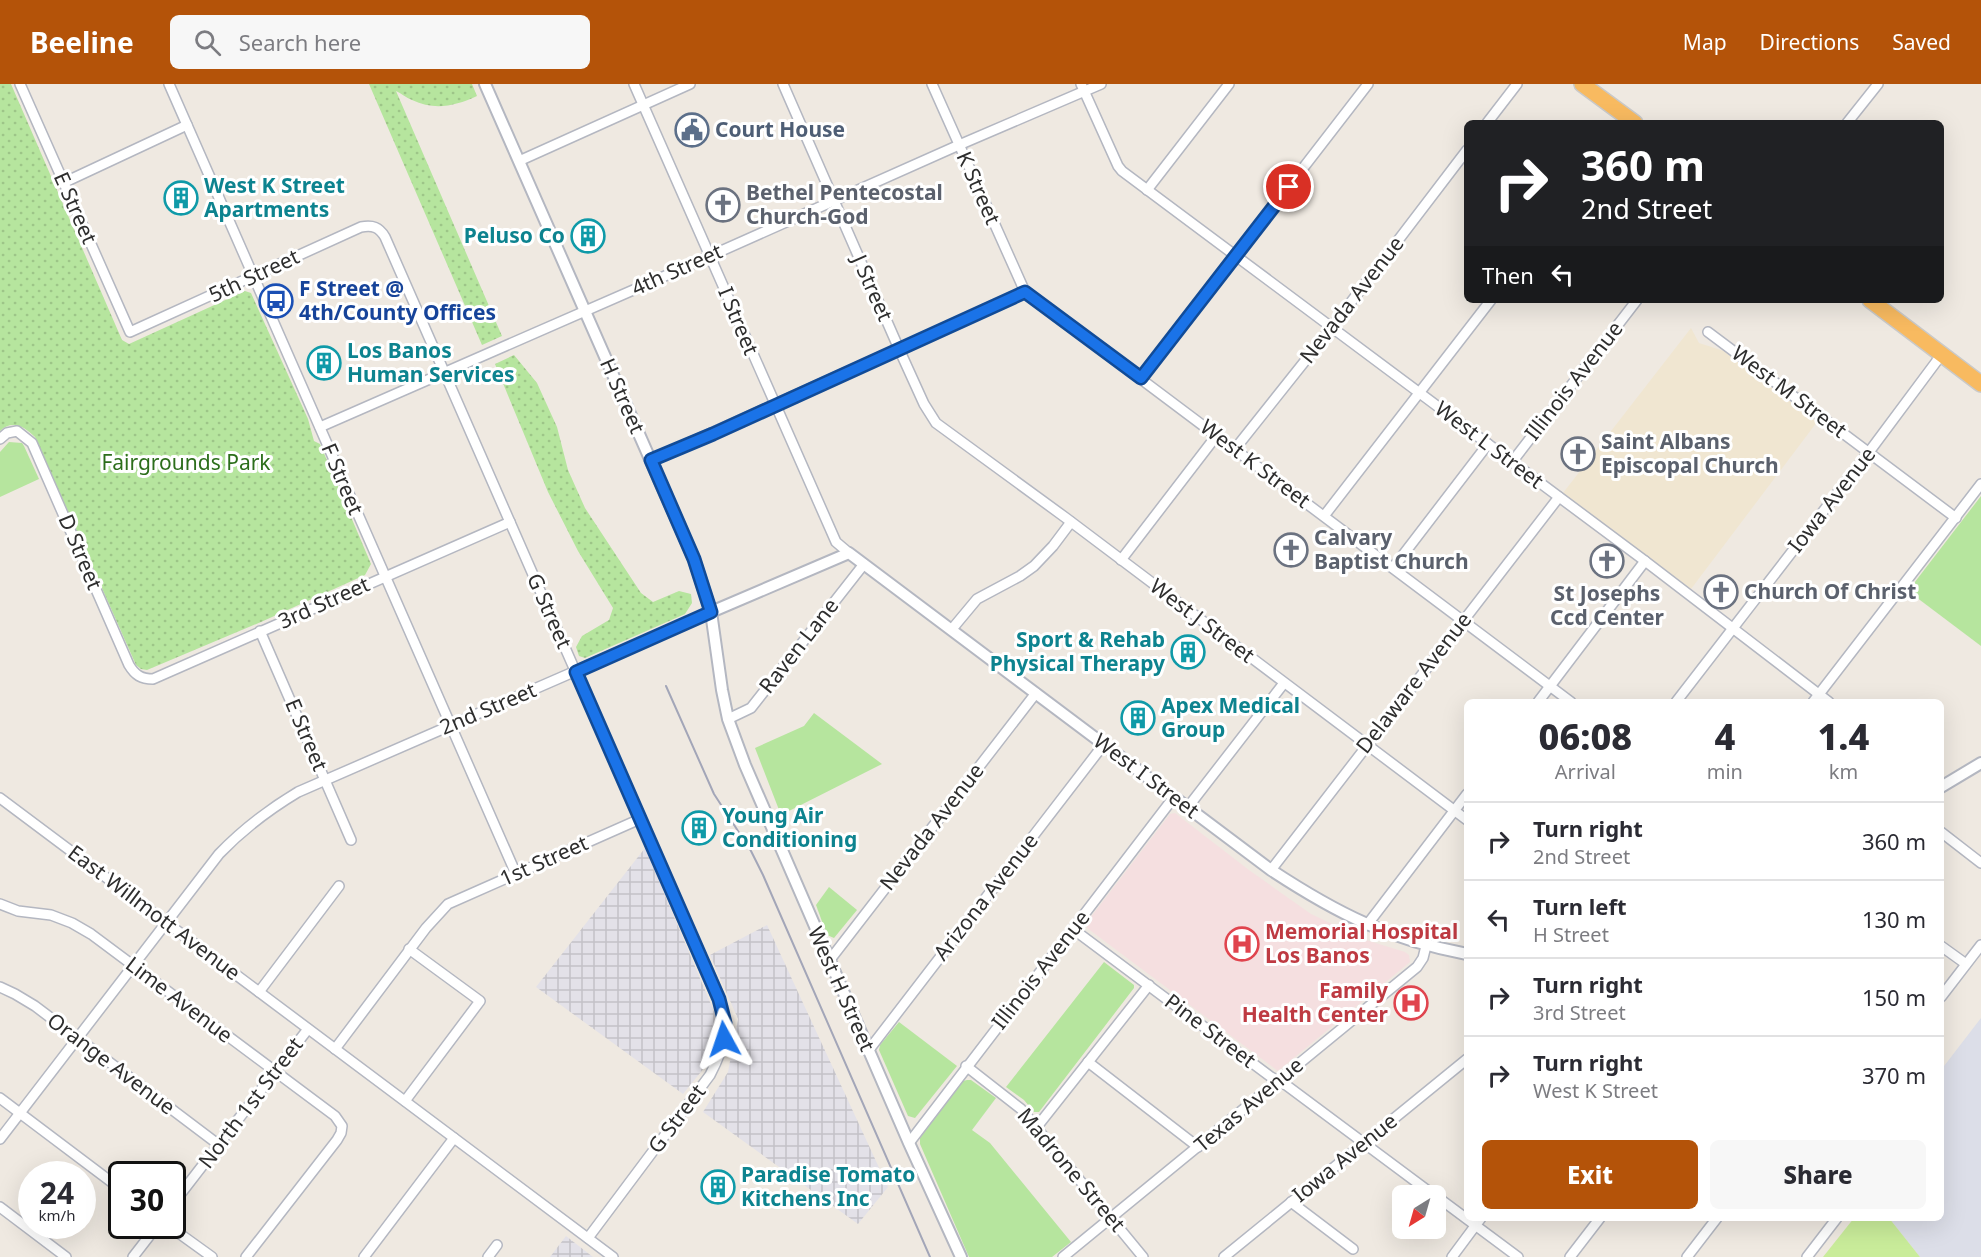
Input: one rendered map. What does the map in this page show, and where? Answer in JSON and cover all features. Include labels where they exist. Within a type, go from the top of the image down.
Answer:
[{"type":"highway","points":[[1582,84],[1627,120]]},
{"type":"highway","points":[[1874,303],[1981,384]]},
{"type":"street","name":"E Street","points":[[20,84],[130,332]]},
{"type":"street","name":"F Street","points":[[169,84],[516,874]]},
{"type":"street","name":"H Street","points":[[485,84],[694,559],[711,612],[728,719]]},
{"type":"street","name":"I Street","points":[[634,84],[836,542],[849,553]]},
{"type":"street","points":[[519,161],[690,84]]},
{"type":"street","name":"J Street","points":[[783,84],[898,349],[924,404],[936,423]]},
{"type":"street","name":"K Street","points":[[932,84],[1025,292]]},
{"type":"street","name":"4th Street","points":[[320,427],[710,256],[1083,88],[1101,84]]},
{"type":"street","points":[[1148,190],[1229,84]]},
{"type":"street","points":[[1141,378],[1368,84]]},
{"type":"street","points":[[1489,120],[1517,84]]},
{"type":"street","points":[[1850,120],[1878,84]]},
{"type":"street","name":"West L Street","points":[[1083,88],[1118,166],[1645,561],[1816,698]]},
{"type":"street","points":[[63,183],[187,125]]},
{"type":"street","name":"Nevada Avenue","points":[[1235,449],[1332,327],[1464,154]]},
{"type":"street","name":"5th Street","points":[[130,332],[361,227],[370,225],[380,229]]},
{"type":"street","name":"G Street","points":[[380,229],[386,237],[719,999],[725,1023],[719,1058],[710,1075],[588,1238]]},
{"type":"street","points":[[651,460],[1025,292]]},
{"type":"street","name":"West K Street","points":[[1025,292],[1567,699]]},
{"type":"street","points":[[1324,516],[1489,303]]},
{"type":"street","name":"Illinois Avenue","points":[[1512,462],[1634,303]]},
{"type":"street","name":"West M Street","points":[[1708,332],[1956,518]]},
{"type":"street","name":"Iowa Avenue","points":[[1678,699],[1942,354]]},
{"type":"street","name":"West J Street","points":[[936,423],[1464,818]]},
{"type":"street","name":"D Street","points":[[0,439],[7,433],[17,431],[32,443],[129,665],[138,676]]},
{"type":"street","points":[[1121,560],[1217,435]]},
{"type":"street","points":[[1393,568],[1488,444]]},
{"type":"street","points":[[1816,698],[1981,484]]},
{"type":"street","name":"Delaware Avenue","points":[[1270,870],[1558,497]]},
{"type":"street","name":"3rd Street","points":[[138,676],[153,679],[510,522]]},
{"type":"street","points":[[952,630],[977,600],[1034,566],[1071,522]]},
{"type":"street","name":"West I Street","points":[[849,553],[1270,870],[1310,896],[1367,925],[1426,946],[1464,953]]},
{"type":"street","name":"2nd Street","points":[[0,1139],[219,854],[241,832],[275,806],[298,792],[325,780],[849,553]]},
{"type":"street","points":[[1540,699],[1645,561]]},
{"type":"street","name":"Raven Lane","points":[[728,719],[751,708],[864,564]]},
{"type":"street","name":"E Street","points":[[260,631],[351,840]]},
{"type":"street","points":[[1188,807],[1284,683]]},
{"type":"street","name":"Nevada Avenue","points":[[829,961],[1036,693]]},
{"type":"street","name":"West H Street","points":[[728,719],[764,813],[961,1257]]},
{"type":"street","name":"Arizona Avenue","points":[[868,1051],[1104,744]]},
{"type":"street","points":[[1944,784],[1981,763]]},
{"type":"street","name":"Illinois Avenue","points":[[909,1143],[1174,797]]},
{"type":"street","name":"East Willmott Avenue","points":[[0,798],[613,1257]]},
{"type":"street","points":[[1367,925],[1464,798]]},
{"type":"street","name":"1st Street","points":[[448,904],[640,819]]},
{"type":"street","points":[[1944,834],[1981,863]]},
{"type":"street","points":[[259,992],[339,886]]},
{"type":"street","name":"Lime Avenue","points":[[0,904],[18,911],[51,915],[91,934],[334,1116],[342,1126],[337,1140],[246,1257]]},
{"type":"street","name":"North 1st Street","points":[[334,1049],[409,949],[448,904]]},
{"type":"street","name":"Pine Street","points":[[1073,929],[1420,1185]]},
{"type":"street","points":[[1944,993],[1981,945]]},
{"type":"street","name":"Texas Avenue","points":[[1063,1257],[1417,968],[1426,946]]},
{"type":"street","points":[[1944,948],[1966,964]]},
{"type":"street","points":[[405,1101],[480,1001],[409,949]]},
{"type":"street","points":[[1036,1128],[1149,985]]},
{"type":"street","name":"Orange Avenue","points":[[0,987],[35,1006],[219,1145]]},
{"type":"street","name":"North 1st Street","points":[[186,1187],[308,1029]]},
{"type":"street","name":"Iowa Avenue","points":[[1224,1257],[1464,1061]]},
{"type":"street","points":[[1088,1062],[1198,1147]]},
{"type":"street","name":"Madrone Street","points":[[966,1066],[1015,1103],[1143,1257]]},
{"type":"street","points":[[0,1098],[108,1179]]},
{"type":"street","points":[[364,1257],[454,1138]]},
{"type":"street","points":[[1291,1202],[1353,1249]]},
{"type":"street","name":"Pine Street","points":[[1446,1202],[1464,1213]]},
{"type":"street","points":[[0,1207],[66,1257]]},
{"type":"street","points":[[1570,1257],[1598,1221]]},
{"type":"street","points":[[1687,1257],[1715,1221]]},
{"type":"street","points":[[1807,1257],[1835,1221]]},
{"type":"street","points":[[1452,1257],[1479,1222]]},
{"type":"street","name":"Pine Street","points":[[1479,1222],[1518,1257]]},
{"type":"street","points":[[186,1238],[212,1257]]},
{"type":"street","points":[[133,1257],[147,1239]]},
{"type":"street","points":[[488,1257],[497,1245]]},
{"type":"shaded area","points":[[1691,328],[1699,343],[1724,351],[1817,422],[1691,589],[1563,493]]},
{"type":"shaded area","name":"Memorial Hospital Los Banos","points":[[1175,813],[1311,914],[1366,940],[1405,952],[1409,955],[1410,962],[1278,1071],[1087,928],[1087,922],[1170,814]]},
{"type":"shaded area","points":[[645,848],[718,1021],[709,1062],[683,1094],[536,987]]},
{"type":"shaded area","points":[[767,925],[888,1187],[858,1224],[703,1112],[728,1072],[738,1019],[710,955]]},
{"type":"shaded area","points":[[1981,1018],[1981,1257],[1920,1257],[1891,1221],[1944,1221],[1944,1066]]},
{"type":"shaded area","points":[[566,1236],[593,1257],[550,1257]]},
{"type":"green space","name":"Fairgrounds Park","points":[[0,84],[11,84],[122,340],[129,344],[245,291],[251,293],[308,419],[314,441],[320,444],[371,564],[365,575],[147,670],[136,665],[35,437],[27,430],[14,425],[9,425],[0,431]]},
{"type":"green space","points":[[369,84],[472,84],[477,96],[445,106],[420,103],[396,91],[502,336],[482,345]]},
{"type":"green space","points":[[514,355],[537,383],[557,427],[568,470],[585,508],[641,593],[653,602],[679,591],[691,594],[692,603],[685,614],[585,658],[579,656],[576,647],[582,636],[609,620],[613,608],[578,551],[548,492],[495,364]]},
{"type":"green space","points":[[9,442],[22,443],[39,479],[0,497],[0,452]]},
{"type":"green space","points":[[1981,496],[1981,646],[1908,591]]},
{"type":"green space","points":[[814,713],[882,764],[781,815],[755,748],[804,726]]},
{"type":"green space","points":[[829,887],[857,910],[834,938],[827,935],[816,905]]},
{"type":"green space","points":[[1104,962],[1134,985],[1134,988],[1039,1112],[1034,1112],[1024,1100],[1006,1087]]},
{"type":"green space","points":[[899,1022],[957,1066],[915,1118],[908,1116],[879,1050],[880,1045]]},
{"type":"green space","points":[[971,1080],[996,1098],[972,1130],[990,1143],[1071,1242],[1052,1257],[969,1257],[920,1144],[920,1138],[963,1081]]},
{"type":"green space","points":[[1852,1221],[1891,1221],[1920,1257],[1823,1257]]},
{"type":"railway","points":[[666,686],[714,794],[751,851],[763,875],[930,1257]]},
{"type":"place","name":"Court House","points":[[692,130]]},
{"type":"place","name":"West K Street Apartments","points":[[181,198]]},
{"type":"place","name":"Bethel Pentecostal Church-God","points":[[723,205]]},
{"type":"place","name":"Peluso Co","points":[[588,236]]},
{"type":"place","name":"F Street @ 4th/County Offices","points":[[276,301]]},
{"type":"place","name":"Los Banos Human Services","points":[[324,363]]},
{"type":"place","name":"Saint Albans Episcopal Church","points":[[1578,454]]},
{"type":"place","name":"Calvary Baptist Church","points":[[1291,550]]},
{"type":"place","name":"St Josephs Ccd Center","points":[[1607,561]]},
{"type":"place","name":"Church Of Christ","points":[[1721,592]]},
{"type":"place","name":"Sport & Rehab Physical Therapy","points":[[1188,652]]},
{"type":"place","name":"Apex Medical Group","points":[[1138,718]]},
{"type":"place","name":"Young Air Conditioning","points":[[699,828]]},
{"type":"place","name":"Memorial Hospital Los Banos","points":[[1242,944]]},
{"type":"place","name":"Family Health Center","points":[[1411,1003]]},
{"type":"place","name":"Paradise Tomato Kitchens Inc","points":[[718,1187]]},
{"type":"route","points":[[724,1039],[725,1023],[719,999],[576,672],[711,612],[694,559],[651,460],[1025,292],[1141,378],[1289,187]]}]
